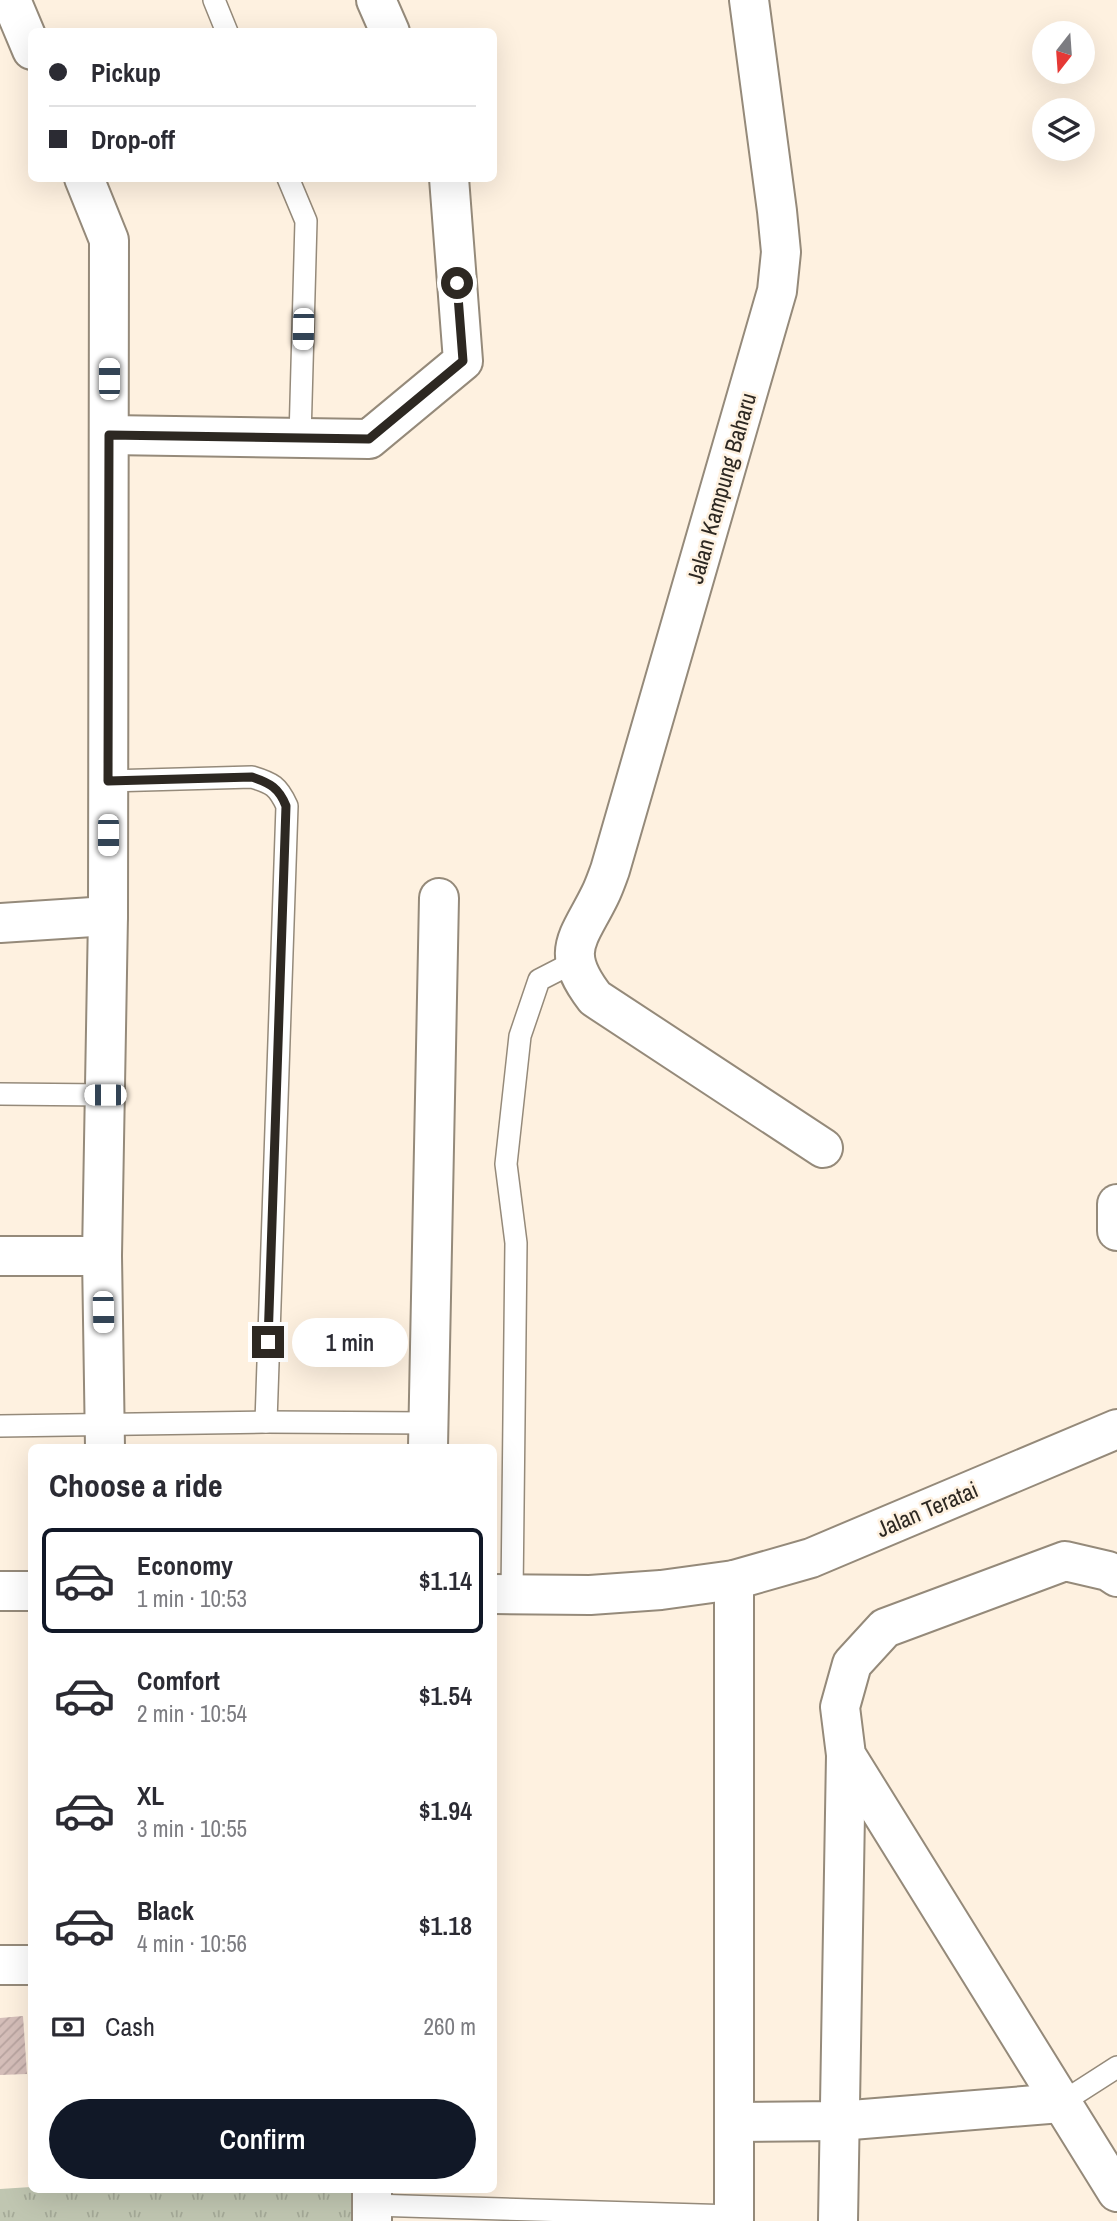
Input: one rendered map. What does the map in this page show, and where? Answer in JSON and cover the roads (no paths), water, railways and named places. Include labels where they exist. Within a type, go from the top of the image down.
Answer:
[{"type":"street","points":[[11,0],[28,40]]},
{"type":"street","points":[[376,0],[388,28]]},
{"type":"street","name":"Jalan Kampung Baharu","points":[[574,962],[577,937],[601,895],[610,870],[777,291],[780,252],[777,211],[749,0]]},
{"type":"street","points":[[86,182],[109,240],[108,916],[102,1256],[105,1435]]},
{"type":"street","points":[[109,435],[369,439],[463,361],[449,182]]},
{"type":"street","points":[[428,1435],[439,898]]},
{"type":"street","points":[[0,923],[108,916]]},
{"type":"street","points":[[574,962],[582,981],[595,998],[823,1149]]},
{"type":"street","points":[[1117,1204],[1117,1231]]},
{"type":"street","points":[[0,1256],[102,1256]]},
{"type":"street","name":"Jalan Teratai","points":[[503,1594],[590,1595],[661,1590],[734,1580],[811,1558],[1117,1429]]},
{"type":"street","points":[[838,2221],[846,1755],[840,1707],[852,1664],[886,1628],[1065,1561],[1108,1571],[1117,1577]]},
{"type":"street","points":[[734,1580],[734,2219]]},
{"type":"street","points":[[0,1591],[28,1591]]},
{"type":"street","points":[[846,1755],[1117,2192]]},
{"type":"street","points":[[0,1965],[28,1965]]},
{"type":"street","points":[[734,2122],[839,2121],[1061,2103]]},
{"type":"lane","points":[[214,0],[225,28]]},
{"type":"lane","points":[[290,182],[306,221],[300,438]]},
{"type":"lane","points":[[108,781],[252,777],[271,783],[281,793],[286,806],[265,1422]]},
{"type":"lane","points":[[503,1594],[516,1243],[506,1164],[520,1036],[539,980],[574,962]]},
{"type":"lane","points":[[0,1094],[105,1095]]},
{"type":"lane","points":[[0,1426],[105,1435],[265,1422],[428,1435]]},
{"type":"lane","points":[[1061,2103],[1117,2067]]},
{"type":"lane","points":[[372,2205],[734,2219]]}]
